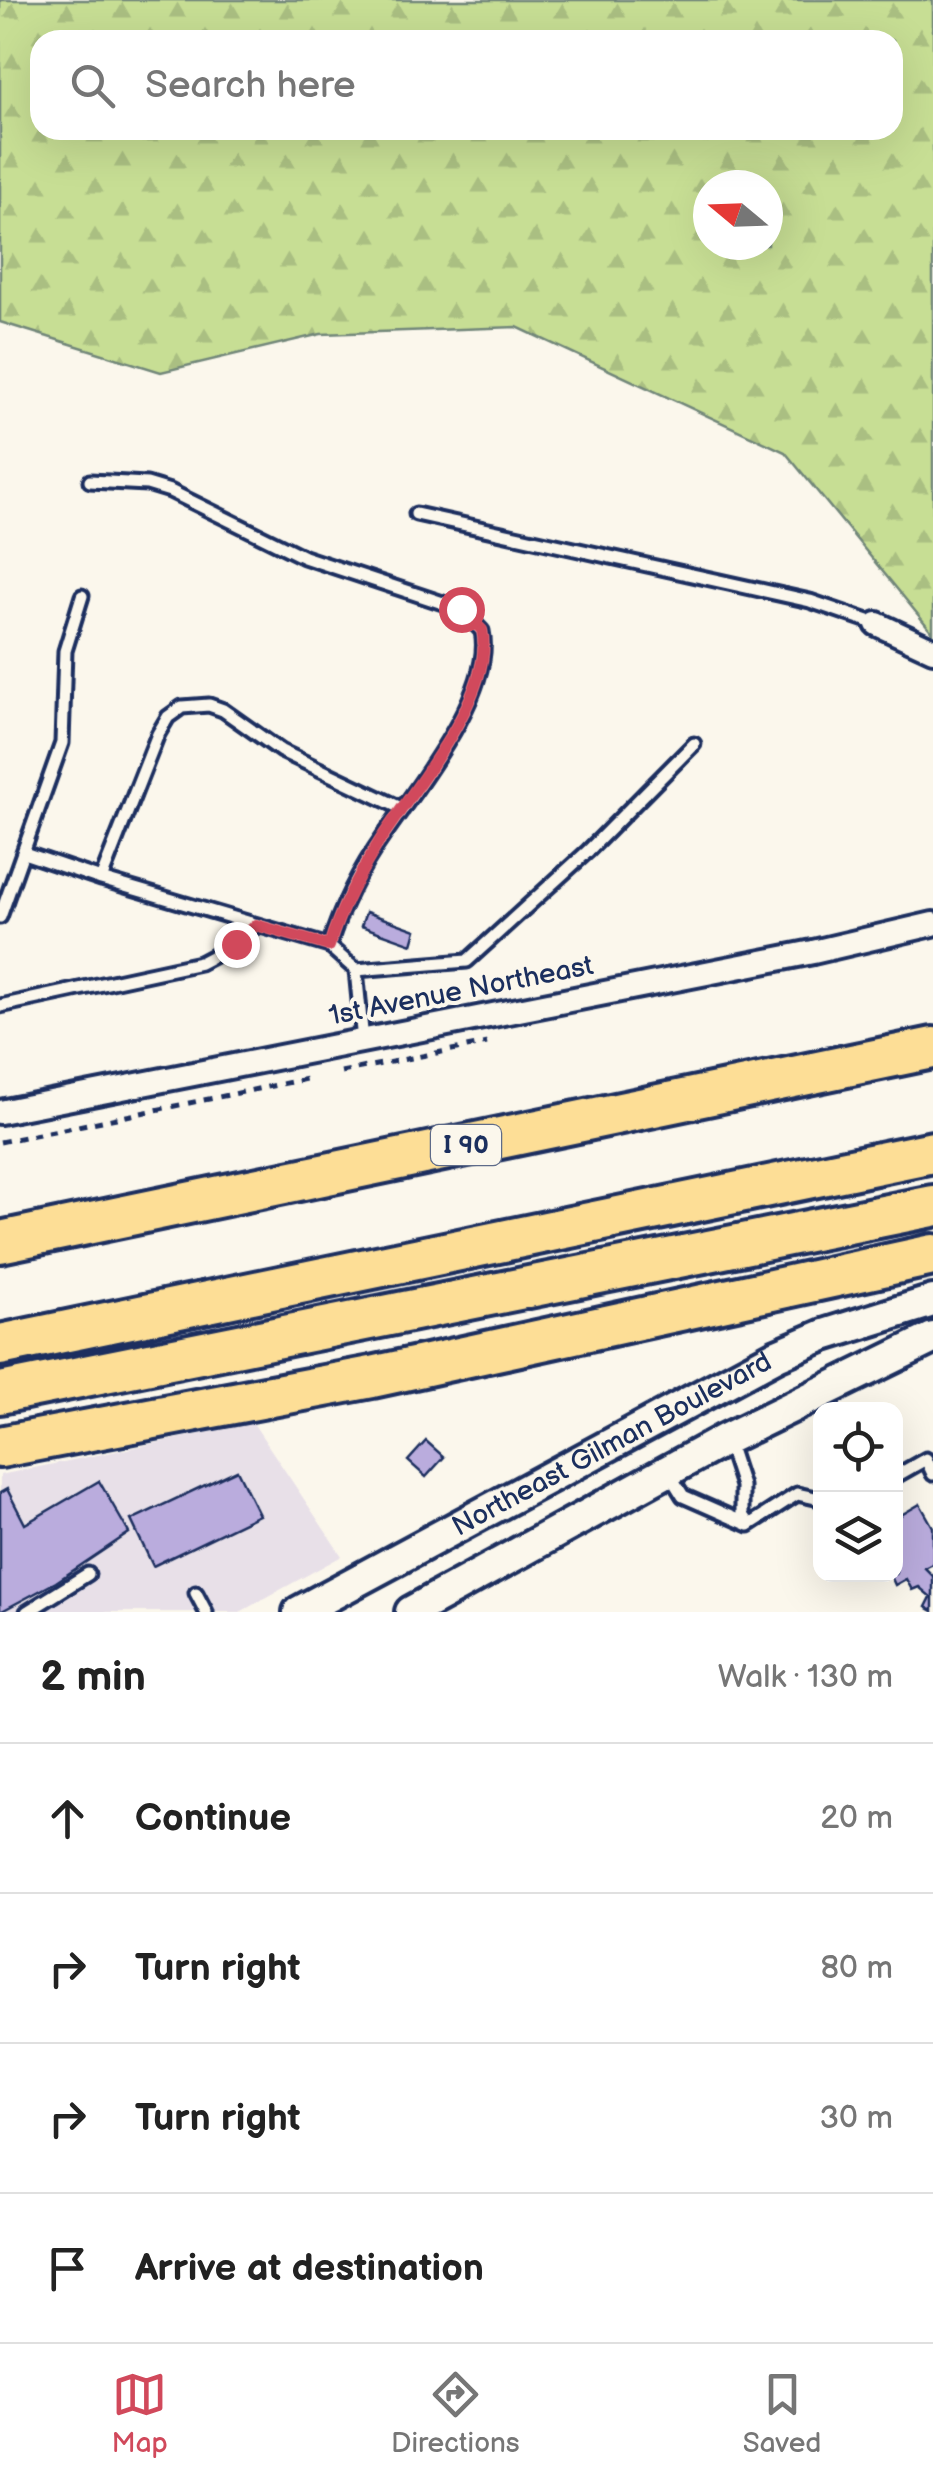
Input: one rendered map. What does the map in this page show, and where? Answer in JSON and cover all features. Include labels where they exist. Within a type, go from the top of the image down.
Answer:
[{"type":"highway","name":"I 90","points":[[0,1242],[933,1048]]},
{"type":"highway","points":[[0,1346],[933,1152]]},
{"type":"highway","points":[[0,1393],[933,1206]]},
{"type":"highway","points":[[0,1447],[372,1377],[933,1254]]},
{"type":"street","points":[[877,624],[933,650]]},
{"type":"street","name":"1st Avenue Northeast","points":[[0,1112],[933,924]]},
{"type":"street","name":"Northeast Gilman Boulevard","points":[[299,1612],[699,1394],[824,1335],[933,1300]]},
{"type":"street","name":"Northeast Gilman Boulevard","points":[[411,1612],[442,1604],[726,1440],[933,1338]]},
{"type":"street","points":[[699,1394],[726,1440]]},
{"type":"lane","points":[[90,481],[147,484],[170,491],[304,557],[461,609],[477,622],[485,641],[480,668],[442,755],[353,886],[329,946]]},
{"type":"lane","points":[[416,514],[810,601],[877,624]]},
{"type":"lane","points":[[0,917],[62,742],[65,651],[82,596]]},
{"type":"lane","points":[[101,879],[158,734],[168,717],[182,707],[209,705],[223,710],[281,752],[402,810]]},
{"type":"lane","points":[[356,970],[468,961],[588,852],[694,744]]},
{"type":"lane","points":[[24,853],[329,946],[356,970],[363,1041]]},
{"type":"lane","points":[[0,1006],[200,963],[236,944],[256,925]]},
{"type":"lane","points":[[726,1440],[742,1486],[742,1515],[749,1525]]},
{"type":"lane","points":[[903,1472],[926,1460],[933,1474]]},
{"type":"lane","points":[[668,1472],[683,1496],[749,1525]]},
{"type":"lane","points":[[749,1525],[797,1494],[813,1498]]},
{"type":"lane","points":[[26,1612],[88,1574]]},
{"type":"lane","points":[[196,1593],[206,1612]]},
{"type":"shaded area","points":[[253,1423],[342,1556],[240,1612],[0,1612],[0,1475]]},
{"type":"green space","points":[[0,0],[933,0],[933,633],[785,452],[517,327],[321,334],[161,372],[0,322]]},
{"type":"building","points":[[366,912],[416,930],[412,944],[361,926]]},
{"type":"building","points":[[426,1441],[444,1457],[426,1477],[408,1461]]},
{"type":"building","points":[[237,1470],[259,1515],[153,1566],[131,1520]]},
{"type":"building","points":[[99,1481],[129,1533],[56,1582],[0,1612],[0,1493],[7,1489],[25,1524]]},
{"type":"building","points":[[920,1504],[933,1527],[933,1564],[925,1568],[933,1576],[933,1611],[926,1607],[931,1597],[919,1587],[912,1590],[906,1579],[903,1581],[903,1514]]},
{"type":"route","points":[[236,944],[256,925],[329,946],[353,886],[382,836],[442,755],[480,668],[485,641],[482,630],[461,609]]}]
